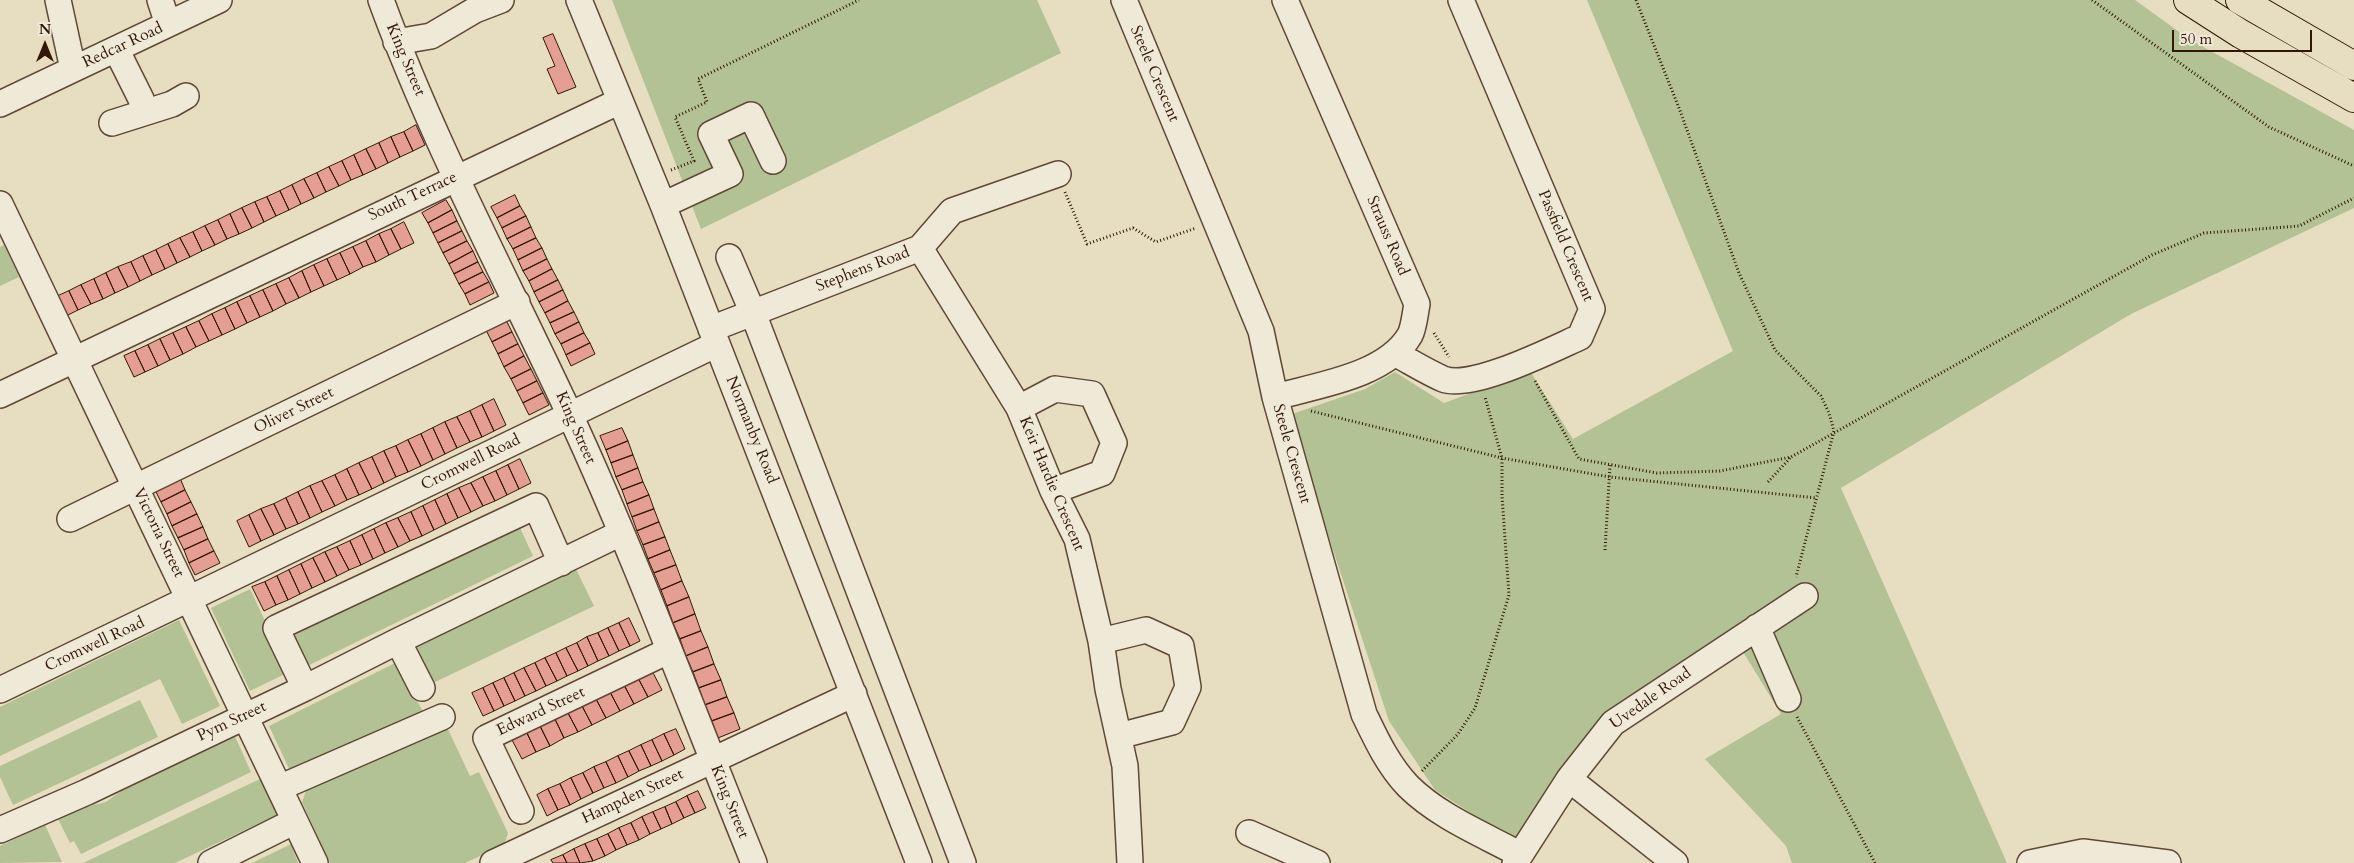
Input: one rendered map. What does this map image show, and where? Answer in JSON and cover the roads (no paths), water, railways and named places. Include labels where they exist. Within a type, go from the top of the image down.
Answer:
[{"type":"highway","points":[[2188,0],[2241,34],[2354,98]]},
{"type":"highway","points":[[2240,0],[2354,66]]},
{"type":"street","points":[[58,0],[73,69]]},
{"type":"street","points":[[160,0],[168,24]]},
{"type":"street","name":"Redcar Road","points":[[0,104],[218,0]]},
{"type":"street","name":"King Street","points":[[381,0],[396,42],[457,176],[570,415],[621,533],[754,863]]},
{"type":"street","points":[[396,42],[431,36],[475,10],[502,0]]},
{"type":"street","name":"Normanby Road","points":[[579,0],[663,205],[918,863]]},
{"type":"street","name":"Steele Crescent","points":[[1124,0],[1261,330],[1275,397],[1364,714],[1384,755],[1408,785],[1430,804],[1517,859]]},
{"type":"street","name":"Strauss Road","points":[[1285,0],[1417,304],[1411,333],[1396,354]]},
{"type":"street","name":"Passfield Crescent","points":[[1396,354],[1445,380],[1478,378],[1525,362],[1580,337],[1592,309],[1461,0]]},
{"type":"street","points":[[116,49],[138,93],[144,112]]},
{"type":"street","points":[[112,123],[172,104],[186,96]]},
{"type":"street","name":"South Terrace","points":[[74,359],[457,176],[620,101]]},
{"type":"street","points":[[663,205],[730,174],[711,134],[751,115],[773,160]]},
{"type":"street","name":"Stephens Road","points":[[714,336],[753,313],[920,248],[952,211],[1058,174]]},
{"type":"street","name":"Victoria Street","points":[[0,204],[6,234],[74,359],[315,863]]},
{"type":"street","name":"Keir Hardie Crescent","points":[[920,248],[1019,408],[1053,491],[1077,539],[1101,641],[1108,689],[1125,766],[1130,863]]},
{"type":"street","points":[[729,258],[753,313],[964,863]]},
{"type":"street","name":"Oliver Street","points":[[70,519],[516,302]]},
{"type":"street","name":"Cromwell Road","points":[[0,690],[190,600],[570,415],[714,336]]},
{"type":"street","points":[[1275,397],[1370,370],[1396,354]]},
{"type":"street","points":[[0,395],[74,359]]},
{"type":"street","points":[[1019,408],[1056,389],[1092,394],[1114,443],[1102,473],[1053,491]]},
{"type":"street","points":[[305,688],[276,628],[536,506],[561,563],[621,533]]},
{"type":"street","name":"Pym Street","points":[[0,830],[87,792],[305,688],[462,609],[561,563]]},
{"type":"street","name":"Uvedale Road","points":[[1517,859],[1569,779],[1613,723],[1797,601]]},
{"type":"street","points":[[1757,627],[1788,699]]},
{"type":"street","points":[[1101,641],[1146,630],[1181,646],[1188,687],[1172,722],[1119,736]]},
{"type":"street","points":[[398,641],[422,688]]},
{"type":"street","name":"Edward Street","points":[[521,812],[486,738],[668,652]]},
{"type":"street","name":"Hampden Street","points":[[493,863],[854,694]]},
{"type":"street","points":[[279,788],[442,717]]},
{"type":"street","points":[[1569,779],[1675,863]]},
{"type":"street","points":[[212,863],[295,821]]},
{"type":"street","points":[[1249,833],[1317,863]]},
{"type":"street","points":[[2030,863],[2083,852],[2132,861],[2168,863]]}]
